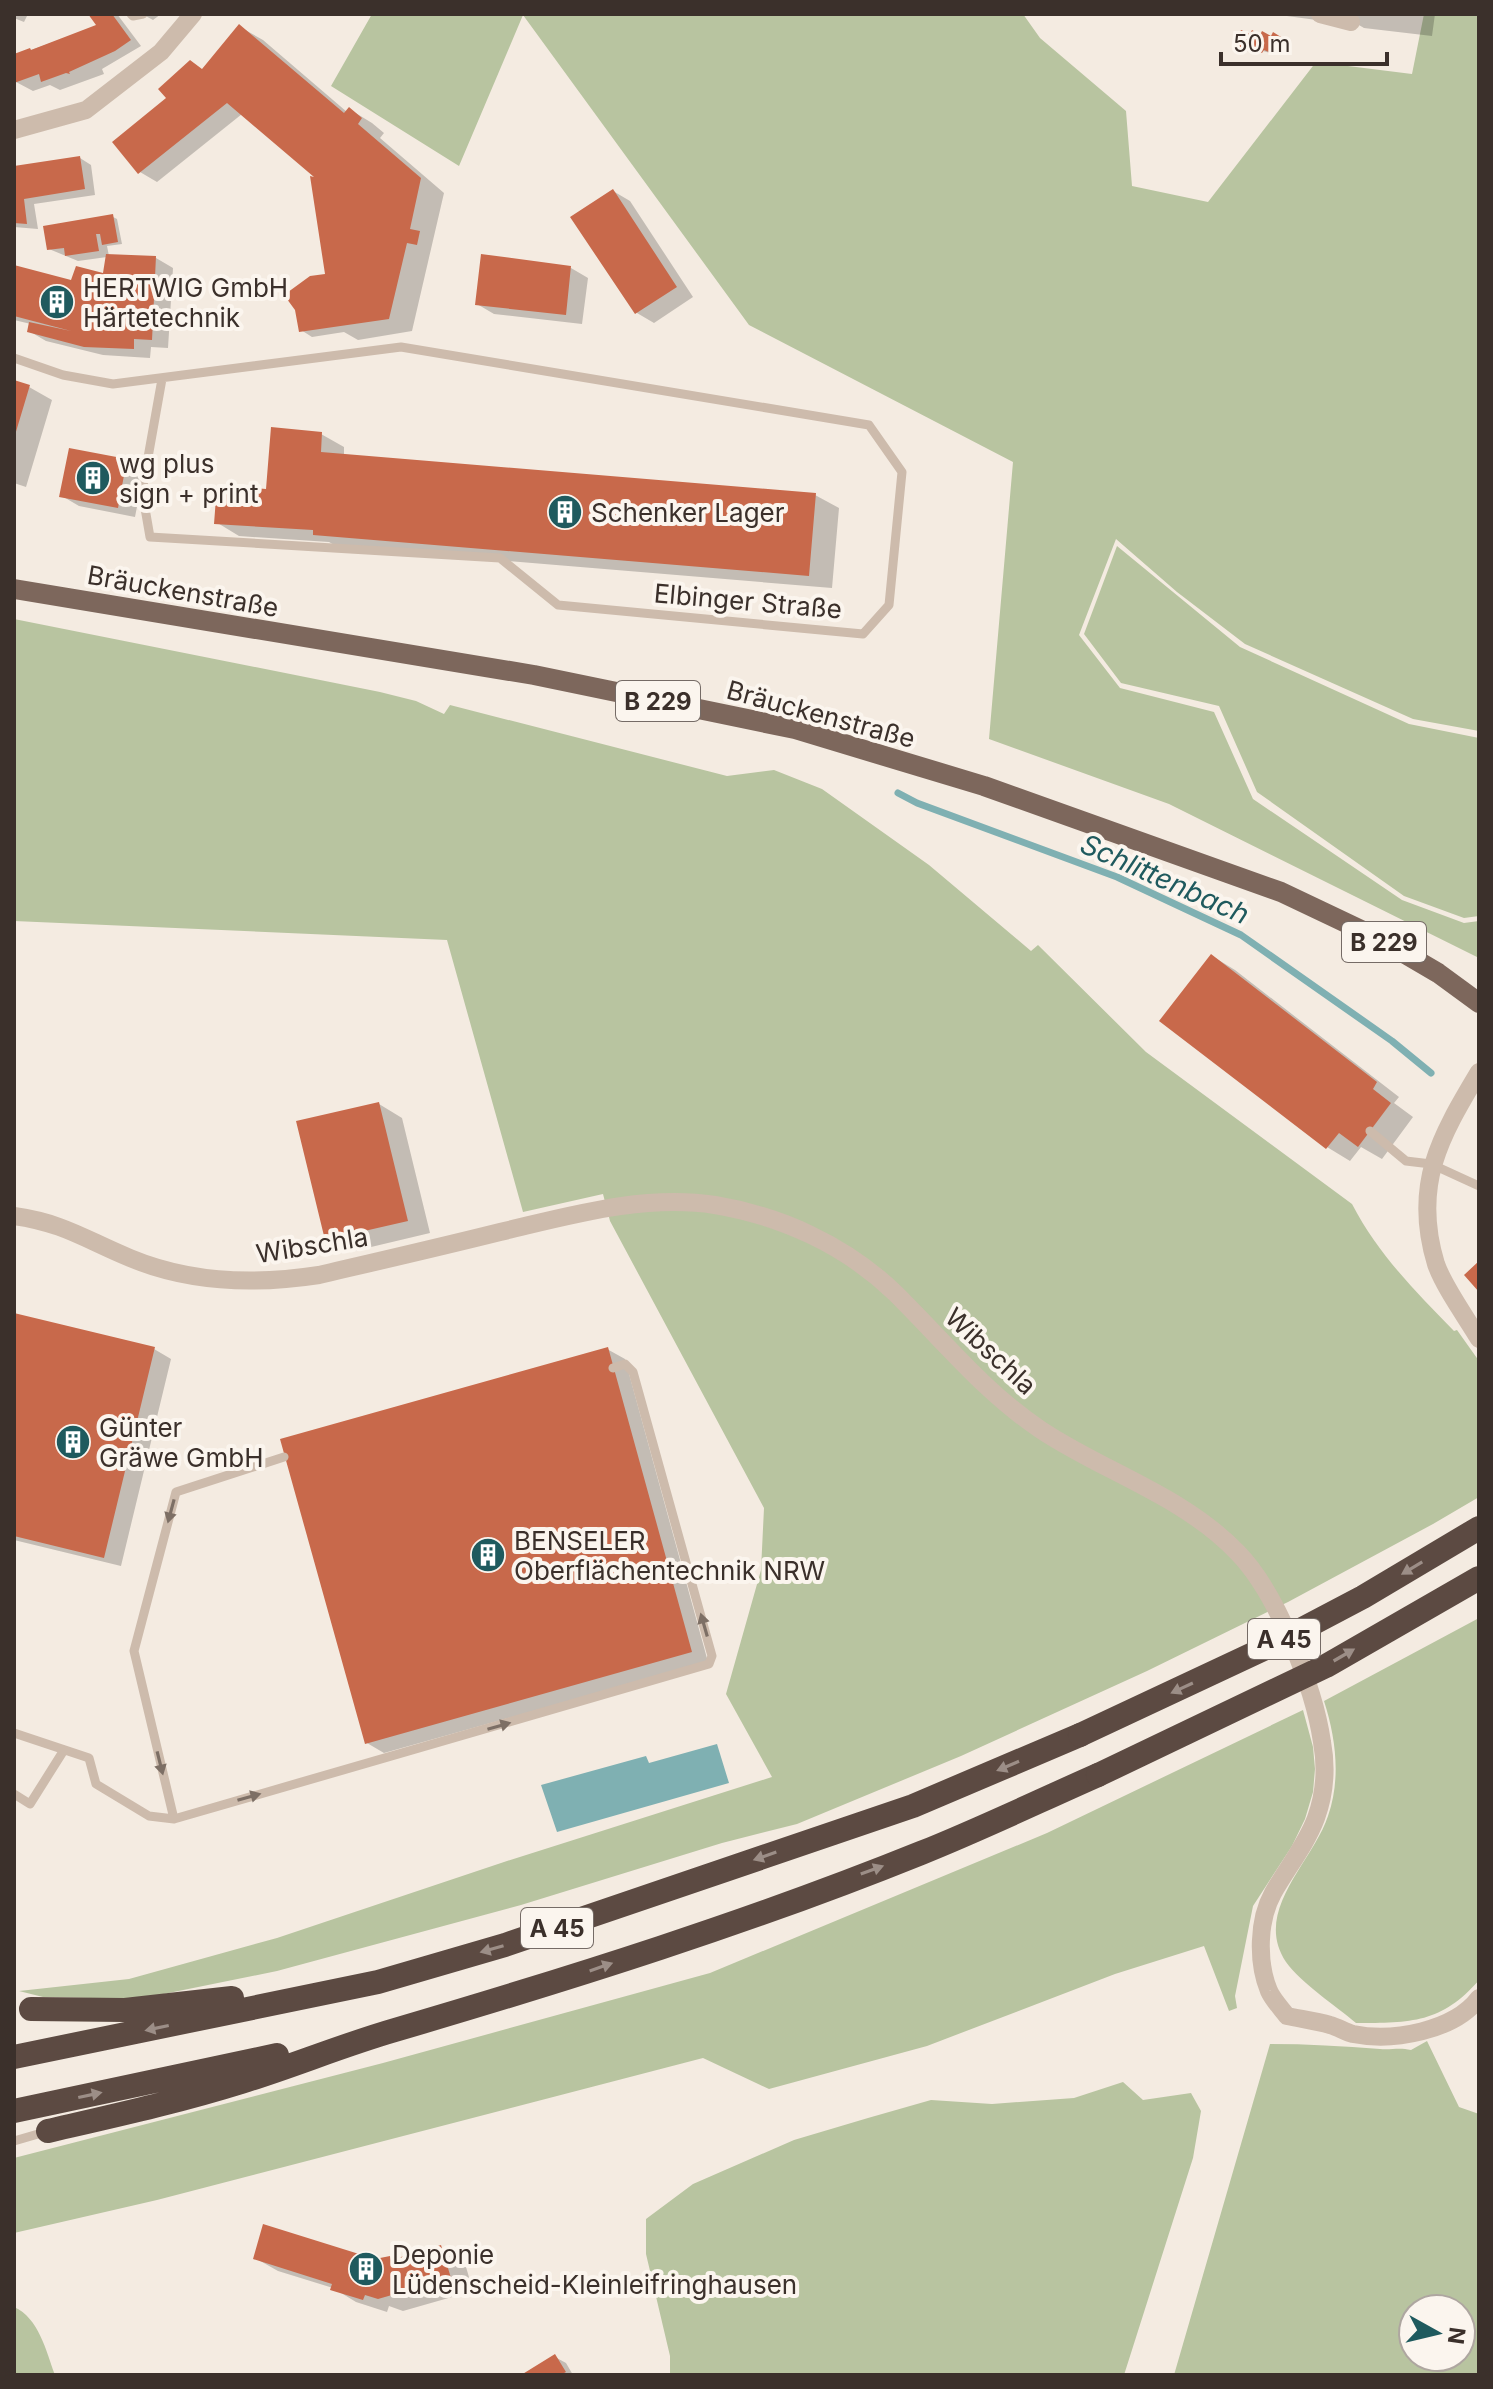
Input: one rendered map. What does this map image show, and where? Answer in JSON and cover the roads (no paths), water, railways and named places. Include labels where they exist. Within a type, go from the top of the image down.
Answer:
[{"type":"highway","name":"A 45","points":[[14,2057],[378,1982],[533,1936],[913,1806],[1080,1735],[1272,1645],[1363,1597],[1479,1528]]},
{"type":"highway","name":"A 45","points":[[14,2111],[393,2031],[484,2006],[738,1920],[921,1853],[1098,1775],[1326,1666],[1479,1578]]},
{"type":"highway","points":[[27,2010],[125,2010],[378,1982]]},
{"type":"highway","points":[[48,2131],[142,2110],[227,2086],[393,2031]]},
{"type":"main road","name":"Bräuckenstraße","points":[[14,589],[534,675],[795,729],[984,786],[1281,892],[1380,939],[1438,973],[1479,1003]]},
{"type":"street","points":[[14,130],[86,110],[161,52],[193,14]]},
{"type":"street","points":[[1320,14],[1351,22]]},
{"type":"street","points":[[1479,1072],[1454,1114],[1431,1164],[1428,1191],[1429,1230],[1437,1266],[1479,1339]]},
{"type":"street","name":"Wibschla","points":[[14,1216],[66,1227],[131,1259],[173,1272],[204,1279],[249,1282],[319,1275],[583,1213],[648,1203],[713,1205],[775,1220],[814,1236],[861,1264],[892,1290],[949,1352],[1013,1409],[1088,1459],[1200,1520],[1236,1551],[1260,1582],[1275,1607],[1314,1705],[1323,1744],[1326,1782],[1315,1820],[1271,1896],[1264,1918],[1262,1944],[1268,1987],[1287,2016],[1330,2025],[1351,2034],[1381,2036],[1437,2027],[1462,2014],[1479,1998]]},
{"type":"lane","points":[[131,14],[143,14]]},
{"type":"lane","name":"Elbinger Straße","points":[[14,358],[63,375],[113,384],[401,347],[869,425],[902,472],[889,605],[863,634],[558,605],[500,558],[150,537],[142,491],[162,379]]},
{"type":"lane","points":[[1370,1131],[1406,1161],[1431,1164],[1479,1186]]},
{"type":"lane","points":[[14,1733],[89,1758],[96,1784],[149,1816],[174,1819],[709,1664],[712,1656],[633,1372],[625,1364],[613,1368]]},
{"type":"lane","points":[[174,1819],[134,1651],[176,1492],[284,1457]]},
{"type":"lane","points":[[14,1794],[30,1804],[64,1750]]},
{"type":"lane","points":[[14,2141],[48,2131]]},
{"type":"water","points":[[717,1744],[729,1783],[557,1832],[541,1785],[646,1756],[649,1763]]},
{"type":"waterway","name":"Schlittenbach","points":[[898,793],[917,803],[1117,877],[1241,935],[1392,1041],[1431,1073]]},
{"type":"place","name":"HERTWIG GmbH Härtetechnik","points":[[57,302]]},
{"type":"place","name":"wg plus sign + print","points":[[93,478]]},
{"type":"place","name":"Schenker Lager","points":[[565,512]]},
{"type":"place","name":"Günter Gräwe GmbH","points":[[73,1442]]},
{"type":"place","name":"BENSELER Oberflächentechnik NRW","points":[[488,1555]]},
{"type":"place","name":"Deponie Lüdenscheid-Kleinleifringhausen","points":[[366,2269]]}]
